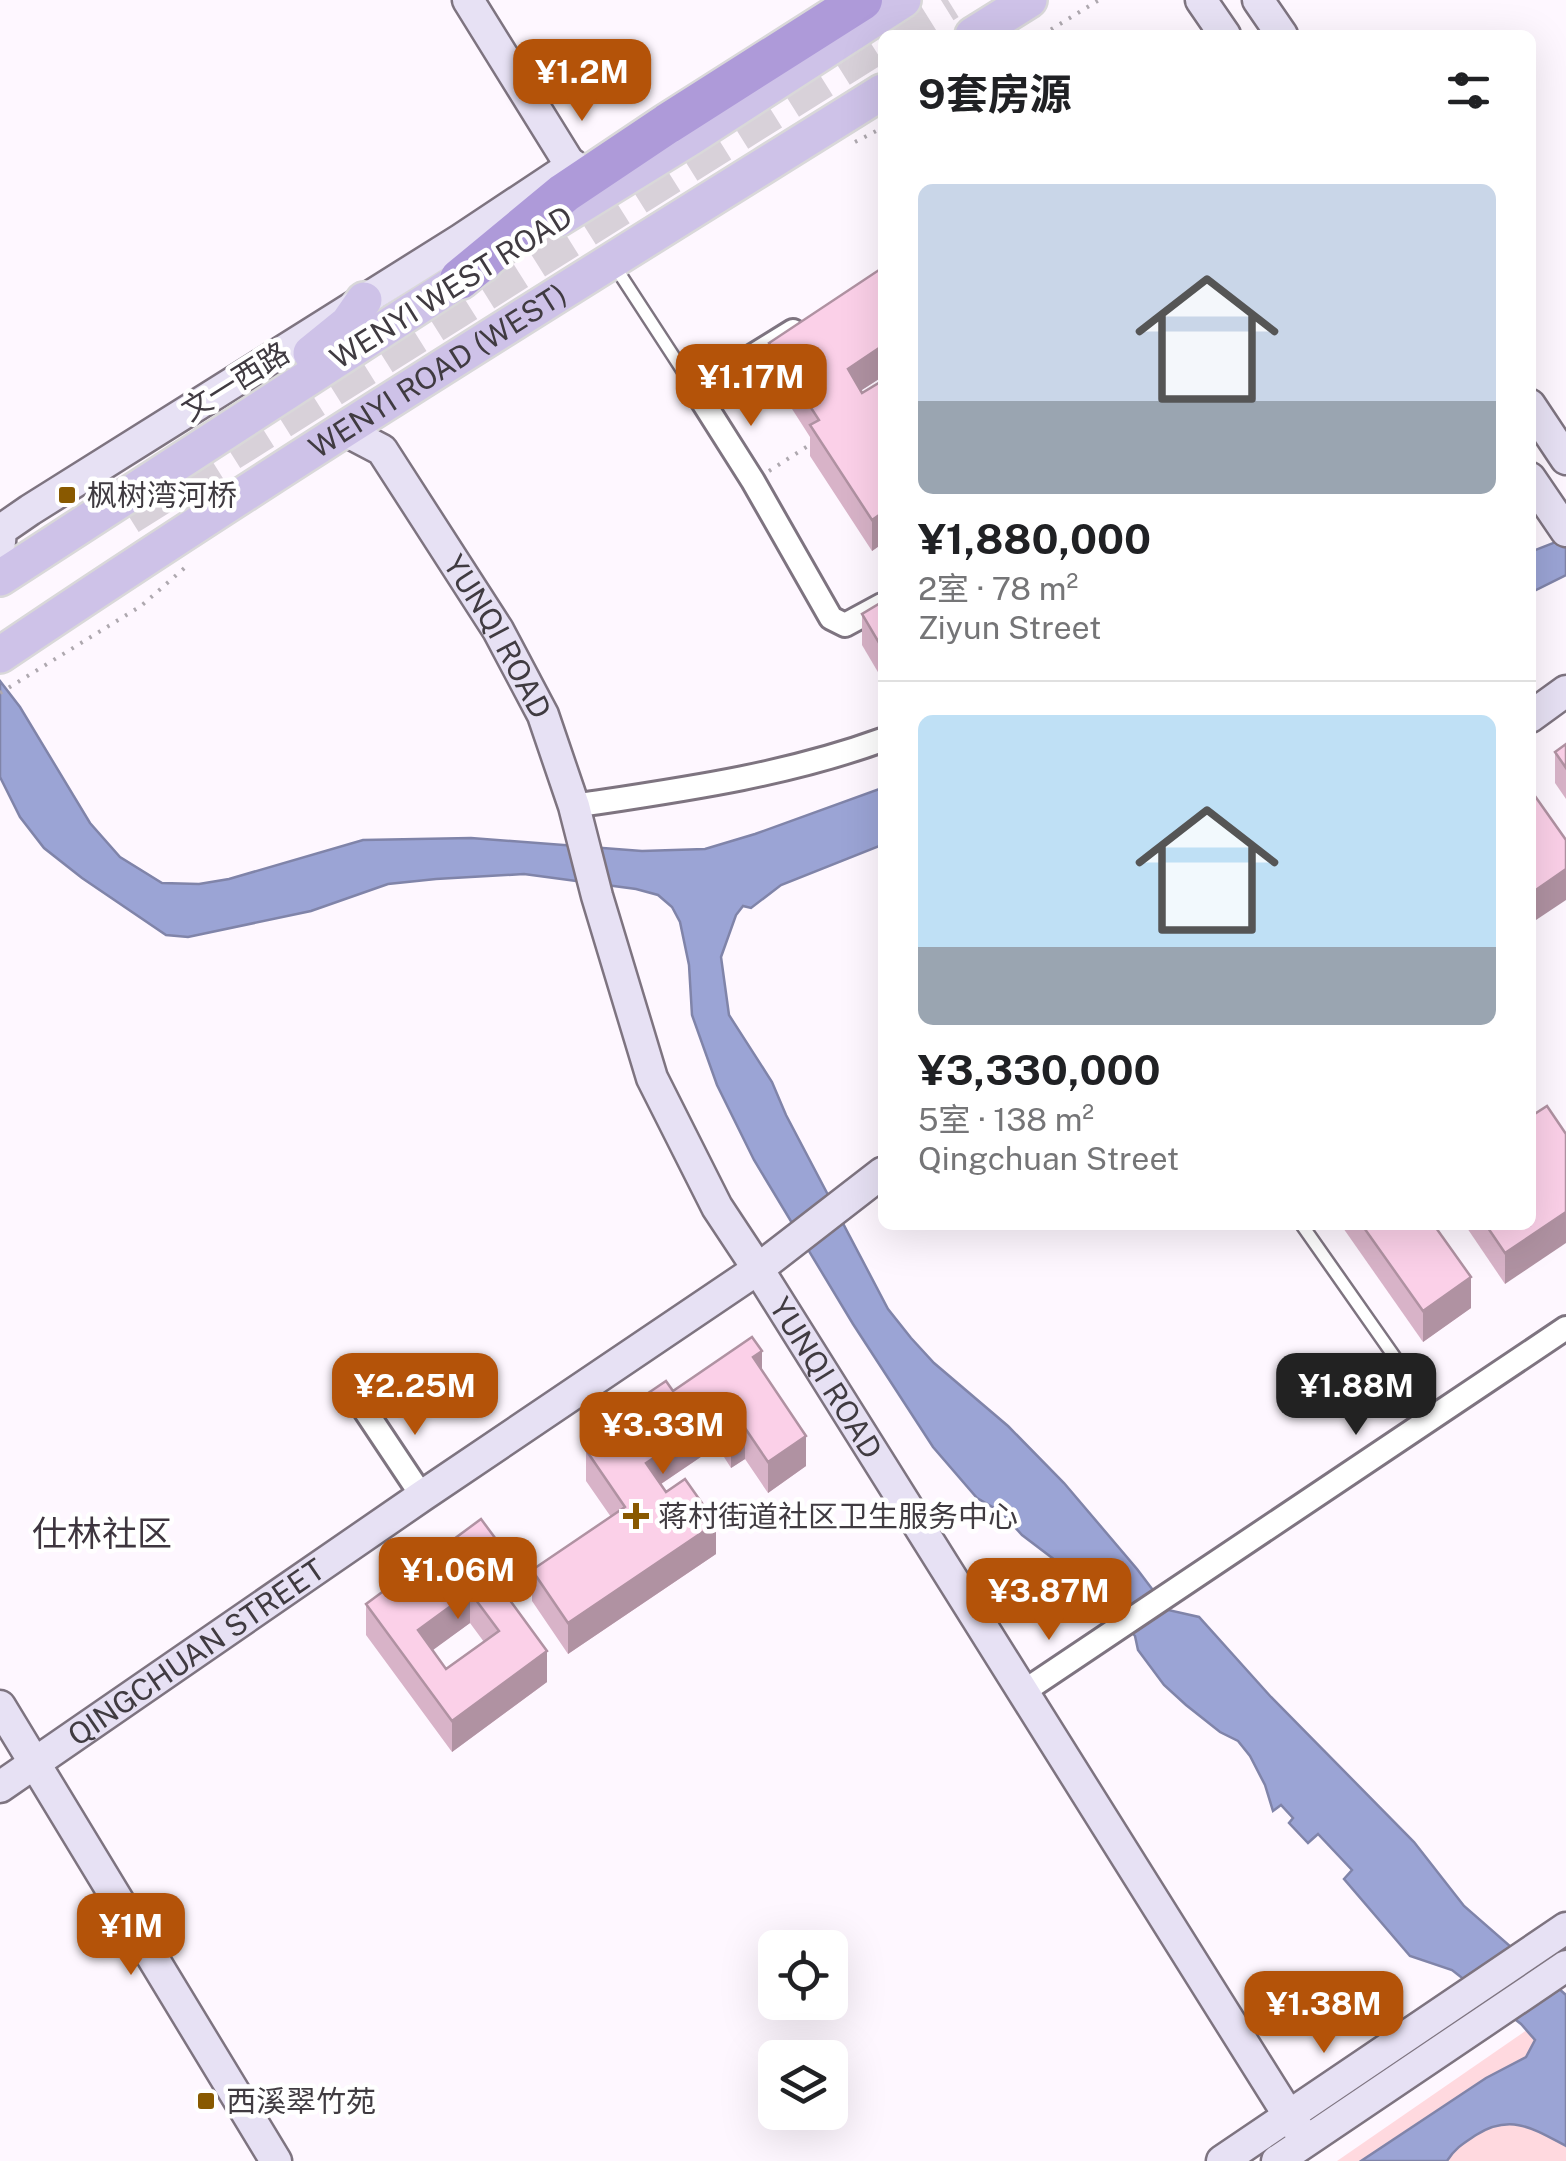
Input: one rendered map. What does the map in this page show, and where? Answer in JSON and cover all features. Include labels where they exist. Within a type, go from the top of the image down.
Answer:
[{"type":"highway","points":[[460,279],[564,193],[862,0]]},
{"type":"main road","name":"WENYI WEST ROAD","points":[[0,578],[460,279],[692,137],[904,0]]},
{"type":"main road","points":[[983,30],[1023,9]]},
{"type":"main road","name":"WENYI ROAD (WEST)","points":[[7,664],[94,590],[384,403],[878,94]]},
{"type":"main road","points":[[248,417],[275,381],[348,323],[364,300]]},
{"type":"street","points":[[468,0],[572,166]]},
{"type":"street","name":"文一西路","points":[[0,542],[1,530],[30,510],[833,0]]},
{"type":"street","points":[[1201,0],[1222,30]]},
{"type":"street","points":[[1258,0],[1279,30]]},
{"type":"street","points":[[806,322],[696,392],[831,618],[845,625],[878,607]]},
{"type":"street","points":[[342,430],[382,450],[384,403]]},
{"type":"street","points":[[1536,414],[1566,458]]},
{"type":"street","name":"YUNQI ROAD","points":[[382,450],[507,647],[543,715],[574,806],[652,1078],[716,1207],[1298,2128]]},
{"type":"street","points":[[1536,487],[1563,527]]},
{"type":"street","points":[[1536,712],[1566,692]]},
{"type":"street","points":[[574,806],[800,766],[878,741]]},
{"type":"street","name":"QINGCHUAN STREET","points":[[0,1786],[758,1268],[878,1176]]},
{"type":"street","points":[[1024,1692],[1566,1328]]},
{"type":"street","points":[[364,1408],[422,1496]]},
{"type":"street","points":[[0,1706],[276,2161]]},
{"type":"street","points":[[1470,2013],[1535,1950],[1566,1928]]},
{"type":"street","points":[[1222,2161],[1298,2128],[1470,2013],[1562,1969]]},
{"type":"street","points":[[1277,2161],[1298,2128]]},
{"type":"lane","points":[[611,261],[696,392]]},
{"type":"lane","points":[[1306,1230],[1436,1416]]},
{"type":"path","points":[[1050,30],[1099,0]]},
{"type":"path","points":[[848,146],[878,130]]},
{"type":"path","points":[[753,482],[818,440]]},
{"type":"path","points":[[0,694],[7,664],[141,606],[198,556]]},
{"type":"shaded area","points":[[1566,2003],[1566,2161],[1337,2161]]},
{"type":"water","points":[[1566,538],[1566,575],[1536,590],[1536,550]]},
{"type":"water","points":[[0,681],[90,823],[120,857],[162,883],[199,884],[363,840],[471,838],[642,851],[705,849],[878,789],[878,847],[781,885],[751,908],[743,906],[736,915],[721,957],[729,1015],[772,1082],[888,1309],[911,1338],[1064,1483],[1168,1610],[1199,1617],[1271,1697],[1414,1842],[1464,1906],[1566,1995],[1566,2146],[1511,2124],[1489,2128],[1457,2149],[1447,2161],[1361,2161],[1486,2078],[1526,2057],[1535,2040],[1521,2024],[1452,1970],[1410,1956],[1344,1879],[1352,1870],[1318,1834],[1308,1843],[1289,1823],[1293,1818],[1281,1805],[1273,1811],[1265,1785],[1238,1741],[1220,1732],[1164,1685],[1138,1650],[1135,1636],[1108,1607],[1076,1576],[1022,1535],[1001,1512],[977,1498],[933,1447],[754,1160],[717,1085],[692,1015],[689,965],[680,922],[672,907],[658,895],[636,889],[524,874],[388,884],[311,911],[188,937],[166,935],[44,848],[20,817],[0,777]]},
{"type":"building","points":[[878,271],[878,349],[848,369],[862,393],[878,383],[878,516],[872,520],[810,425],[819,420],[769,343]]},
{"type":"building","points":[[878,604],[878,641],[862,614]]},
{"type":"building","points":[[1566,744],[1566,768],[1555,752]]},
{"type":"building","points":[[1536,798],[1566,840],[1566,869],[1536,890]]},
{"type":"building","points":[[1547,1106],[1566,1134],[1566,1212],[1505,1253],[1489,1230],[1536,1230],[1536,1113]]},
{"type":"building","points":[[1366,1230],[1438,1230],[1471,1277],[1423,1311]]},
{"type":"building","points":[[752,1337],[762,1351],[753,1357],[806,1436],[768,1462],[745,1428],[731,1437],[717,1416],[646,1463],[666,1492],[685,1479],[716,1523],[568,1623],[532,1570],[625,1507],[586,1450],[636,1416],[629,1406],[666,1381],[673,1391]]},
{"type":"building","points":[[481,1519],[507,1554],[487,1569],[547,1651],[452,1721],[366,1604]],"holes":[[[470,1592],[499,1631],[446,1669],[418,1630]]]},
{"type":"tunnel","points":[[900,30],[948,0]]},
{"type":"tunnel","points":[[128,515],[878,44]]},
{"type":"place","name":"枫树湾河桥","points":[[67,495]]},
{"type":"place","name":"蒋村街道社区卫生服务中心","points":[[636,1516]]},
{"type":"place","name":"西溪翠竹苑","points":[[206,2101]]},
{"type":"district","name":"仕林社区","points":[[102,1533]]}]
